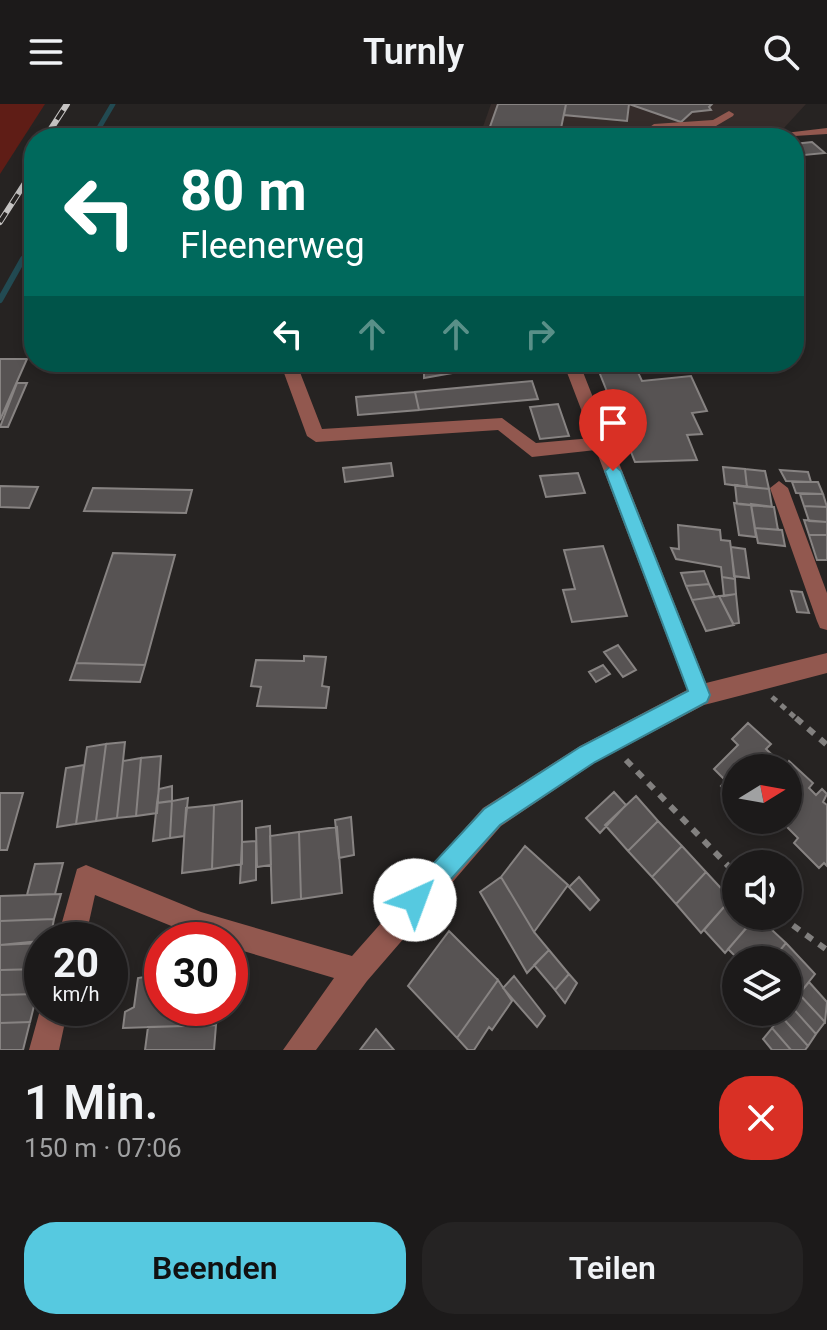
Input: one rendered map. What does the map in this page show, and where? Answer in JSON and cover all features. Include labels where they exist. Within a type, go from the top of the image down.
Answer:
[{"type":"street","points":[[653,128],[716,123],[729,114]]},
{"type":"street","points":[[804,134],[827,131]]},
{"type":"street","points":[[292,372],[316,436],[502,424],[532,450],[602,443]]},
{"type":"street","points":[[575,372],[700,695]]},
{"type":"street","points":[[779,488],[827,621]]},
{"type":"street","points":[[298,1050],[357,971],[492,817],[609,742],[700,695],[827,663]]},
{"type":"street","points":[[75,922],[86,878],[201,925],[357,971]]},
{"type":"street","points":[[44,1050],[50,1026]]},
{"type":"path","points":[[753,681],[827,745]]},
{"type":"path","points":[[609,742],[722,859]]},
{"type":"path","points":[[799,930],[827,950]]},
{"type":"shaded area","points":[[0,104],[45,104],[30,128],[24,128],[24,137],[0,174]]},
{"type":"shaded area","points":[[491,104],[806,104],[784,128],[483,128]]},
{"type":"building","points":[[498,104],[566,104],[561,128],[490,128]]},
{"type":"building","points":[[566,104],[629,104],[627,121],[564,115]]},
{"type":"building","points":[[629,104],[712,104],[709,107],[711,110],[692,112],[681,122]]},
{"type":"building","points":[[812,142],[825,153],[804,155],[804,143]]},
{"type":"building","points":[[0,359],[24,359],[24,366],[0,420]]},
{"type":"building","points":[[424,372],[458,372],[424,378]]},
{"type":"building","points":[[599,372],[638,372],[642,381],[691,376],[707,411],[692,413],[702,434],[687,435],[697,460],[635,462]]},
{"type":"building","points":[[532,381],[538,399],[419,410],[415,392]]},
{"type":"building","points":[[17,383],[27,383],[8,427],[0,427]]},
{"type":"building","points":[[415,392],[419,410],[358,415],[356,397]]},
{"type":"building","points":[[558,404],[569,436],[540,439],[530,407]]},
{"type":"building","points":[[391,463],[393,476],[345,482],[343,468]]},
{"type":"building","points":[[723,467],[745,469],[747,487],[725,484]]},
{"type":"building","points":[[745,469],[765,471],[769,489],[747,487]]},
{"type":"building","points":[[780,470],[808,472],[811,482],[786,481]]},
{"type":"building","points":[[578,473],[585,493],[546,497],[540,476]]},
{"type":"building","points":[[792,482],[818,482],[823,494],[796,493]]},
{"type":"building","points":[[735,485],[769,489],[772,507],[737,504]]},
{"type":"building","points":[[0,486],[38,487],[29,508],[0,507]]},
{"type":"building","points":[[93,488],[192,490],[186,513],[84,511]]},
{"type":"building","points":[[800,494],[823,494],[827,507],[804,506]]},
{"type":"building","points":[[734,503],[751,505],[756,537],[739,535]]},
{"type":"building","points":[[751,504],[774,507],[778,530],[755,528]]},
{"type":"building","points":[[804,506],[827,507],[827,522],[809,521]]},
{"type":"building","points":[[804,520],[827,522],[827,535],[809,535]]},
{"type":"building","points":[[678,525],[720,530],[721,540],[730,541],[735,579],[722,577],[721,567],[676,559],[671,548],[679,549]]},
{"type":"building","points":[[755,528],[782,530],[785,546],[758,543]]},
{"type":"building","points":[[809,535],[827,535],[827,560],[817,560]]},
{"type":"building","points":[[603,546],[627,616],[572,622],[563,590],[575,589],[564,550]]},
{"type":"building","points":[[731,547],[745,549],[749,578],[734,576]]},
{"type":"building","points":[[113,553],[175,555],[145,665],[76,663]]},
{"type":"building","points":[[704,571],[709,584],[686,586],[681,573]]},
{"type":"building","points":[[722,577],[735,579],[736,594],[724,596]]},
{"type":"building","points":[[709,584],[715,597],[692,600],[686,586]]},
{"type":"building","points":[[791,591],[802,592],[809,613],[797,612]]},
{"type":"building","points":[[736,594],[739,623],[733,624],[719,596]]},
{"type":"building","points":[[719,596],[734,625],[706,631],[692,600]]},
{"type":"building","points":[[618,645],[636,670],[623,677],[604,652]]},
{"type":"building","points":[[304,656],[326,657],[322,686],[329,687],[326,708],[257,706],[261,687],[251,686],[256,660],[304,661]]},
{"type":"building","points":[[76,663],[145,665],[140,682],[70,680]]},
{"type":"building","points":[[603,665],[610,674],[596,682],[589,672]]},
{"type":"building","points":[[748,723],[771,744],[766,749],[771,754],[729,754],[738,745],[732,739]]},
{"type":"building","points":[[125,742],[117,818],[96,821],[106,744]]},
{"type":"building","points":[[106,744],[96,821],[76,824],[87,747]]},
{"type":"building","points":[[161,756],[157,813],[136,816],[141,758]]},
{"type":"building","points":[[141,758],[136,816],[117,818],[123,761]]},
{"type":"building","points":[[722,761],[722,777],[714,769]]},
{"type":"building","points":[[84,765],[76,824],[57,827],[66,768]]},
{"type":"building","points":[[802,773],[813,783],[809,788],[816,795],[822,789],[827,794],[823,802],[827,805],[827,866],[824,863],[819,868],[794,843],[798,838],[794,834],[802,834]]},
{"type":"building","points":[[172,786],[172,801],[157,803],[159,789]]},
{"type":"building","points":[[614,792],[626,805],[600,833],[586,818]]},
{"type":"building","points":[[0,793],[23,793],[7,850],[0,850]]},
{"type":"building","points":[[636,796],[658,821],[628,851],[605,825]]},
{"type":"building","points":[[188,798],[184,836],[170,838],[172,801]]},
{"type":"building","points":[[172,801],[170,838],[153,841],[157,803]]},
{"type":"building","points":[[242,801],[242,864],[212,869],[214,805]]},
{"type":"building","points":[[214,805],[212,869],[182,873],[186,808]]},
{"type":"building","points":[[351,817],[354,855],[339,858],[335,820]]},
{"type":"building","points":[[658,821],[682,846],[652,877],[628,851]]},
{"type":"building","points":[[270,826],[271,865],[257,867],[256,828]]},
{"type":"building","points":[[337,827],[342,893],[301,899],[299,832]]},
{"type":"building","points":[[299,832],[301,899],[272,903],[270,836]]},
{"type":"building","points":[[256,841],[256,880],[240,883],[242,842]]},
{"type":"building","points":[[525,846],[568,885],[534,932],[501,877]]},
{"type":"building","points":[[682,846],[706,872],[676,904],[652,877]]},
{"type":"building","points":[[63,863],[55,894],[27,895],[35,864]]},
{"type":"building","points":[[706,872],[722,889],[722,909],[701,933],[676,904]]},
{"type":"building","points":[[501,877],[534,932],[549,950],[527,973],[480,892]]},
{"type":"building","points":[[579,877],[599,900],[590,910],[569,887]]},
{"type":"building","points":[[61,894],[54,919],[0,921],[0,896]]},
{"type":"building","points":[[722,909],[722,930],[744,930],[731,946],[722,946],[722,950],[704,930]]},
{"type":"building","points":[[54,919],[53,922],[24,922],[24,943],[0,945],[0,921]]},
{"type":"building","points":[[745,930],[772,930],[786,943],[784,946],[731,946]]},
{"type":"building","points":[[449,931],[498,980],[457,1038],[408,986]]},
{"type":"building","points":[[24,944],[24,969],[0,970],[0,945]]},
{"type":"building","points":[[549,950],[569,974],[555,990],[534,965]]},
{"type":"building","points":[[802,960],[815,974],[802,990]]},
{"type":"building","points":[[24,969],[24,994],[0,995],[0,970]]},
{"type":"building","points":[[569,974],[577,983],[565,1003],[555,990]]},
{"type":"building","points":[[514,976],[545,1016],[537,1027],[503,988]]},
{"type":"building","points":[[144,977],[144,1026],[185,1026],[123,1028],[128,1026],[128,1010],[134,1007],[138,978]]},
{"type":"building","points":[[498,980],[512,1001],[492,1030],[489,1027],[474,1050],[468,1050],[457,1038]]},
{"type":"building","points":[[809,982],[827,1002],[825,1022],[802,997],[802,990]]},
{"type":"building","points":[[24,994],[24,1022],[0,1023],[0,995]]},
{"type":"building","points":[[802,997],[825,1022],[816,1034],[802,1018]]},
{"type":"building","points":[[802,1018],[816,1034],[808,1046],[790,1026],[802,1026]]},
{"type":"building","points":[[24,1022],[24,1026],[29,1026],[23,1050],[0,1050],[0,1023]]},
{"type":"building","points":[[216,1026],[214,1050],[145,1050],[148,1027]]},
{"type":"building","points":[[790,1026],[808,1046],[805,1050],[791,1050],[772,1028]]},
{"type":"building","points":[[772,1028],[791,1050],[772,1050],[763,1039]]},
{"type":"building","points":[[376,1029],[394,1050],[360,1050]]},
{"type":"waterway","points":[[99,128],[113,104]]},
{"type":"waterway","points":[[22,261],[24,258]]},
{"type":"waterway","points":[[0,300],[23,259]]},
{"type":"railway","points":[[51,128],[67,104]]},
{"type":"railway","points":[[0,222],[24,185]]},
{"type":"route","points":[[415,900],[492,817],[588,754],[700,695],[613,471]]}]
